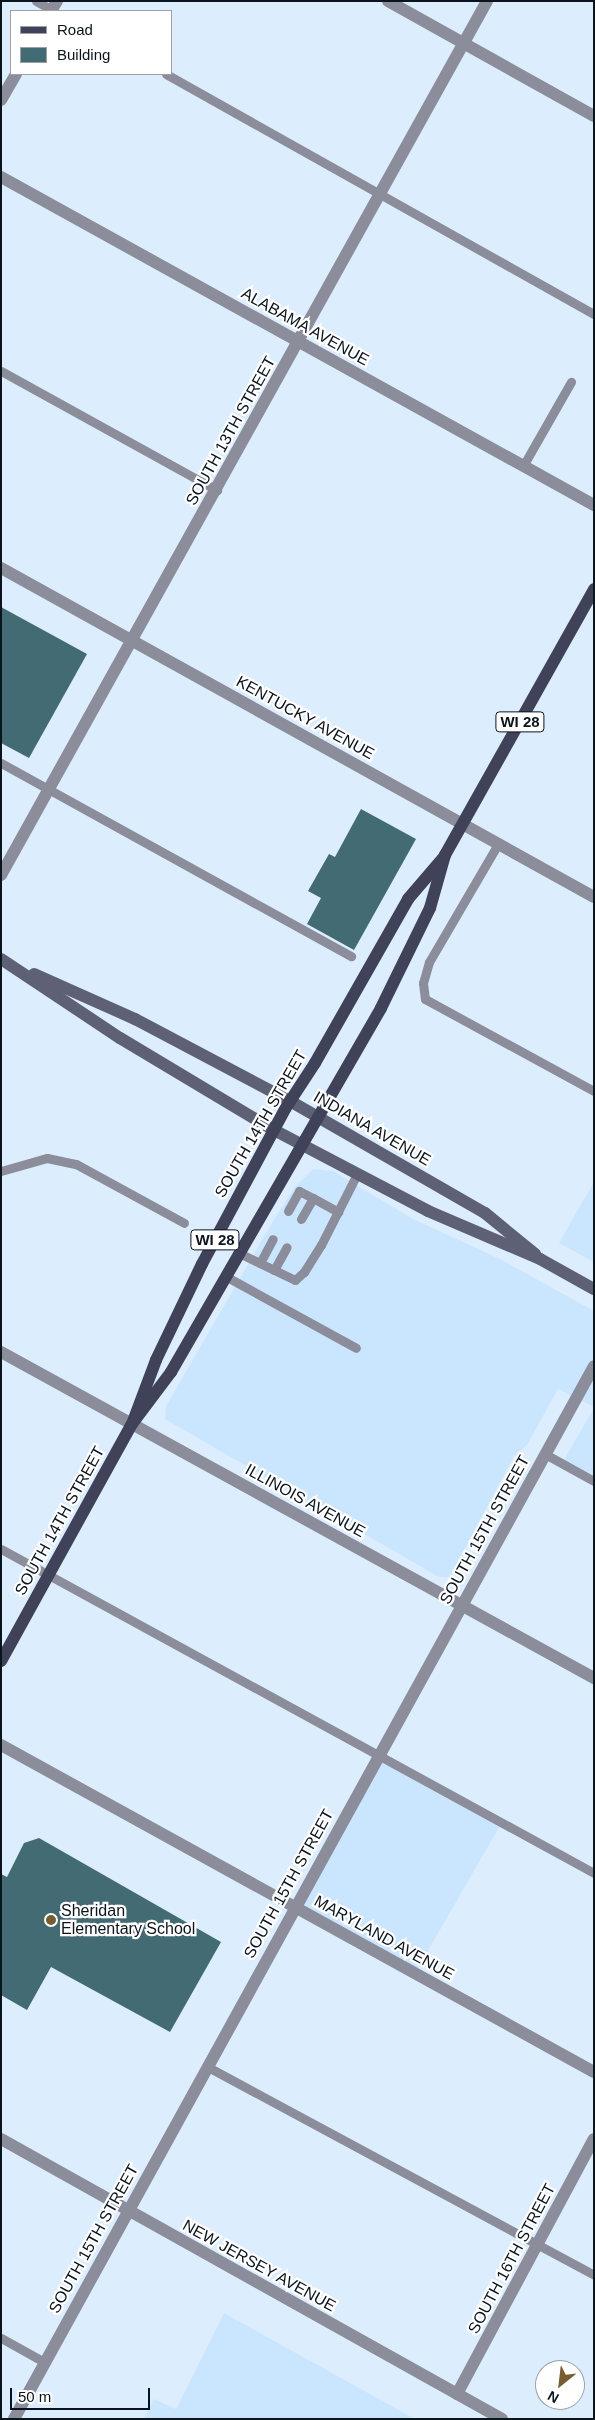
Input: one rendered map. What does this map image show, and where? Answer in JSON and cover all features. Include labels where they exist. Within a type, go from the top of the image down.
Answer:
[{"type":"main road","name":"SOUTH 14TH STREET","points":[[1,1661],[132,1424],[165,1341],[290,1101],[315,1063],[408,899],[445,856],[594,589]]},
{"type":"main road","name":"SOUTH 14TH STREET","points":[[132,1424],[162,1386],[241,1254],[340,1077],[381,1008],[436,891],[445,856]]},
{"type":"main road","name":"INDIANA AVENUE","points":[[1,959],[144,1023],[290,1101],[485,1212],[504,1225],[540,1259]]},
{"type":"main road","name":"INDIANA AVENUE","points":[[16,967],[120,1038],[302,1146],[464,1228],[540,1259],[594,1289]]},
{"type":"street","points":[[388,1],[594,116]]},
{"type":"street","name":"SOUTH 13TH STREET","points":[[1,875],[217,490],[487,1]]},
{"type":"street","points":[[1,100],[15,75]]},
{"type":"street","name":"ALABAMA AVENUE","points":[[1,177],[594,505]]},
{"type":"street","name":"KENTUCKY AVENUE","points":[[1,568],[594,897]]},
{"type":"street","name":"ILLINOIS AVENUE","points":[[1,1352],[594,1678]]},
{"type":"street","name":"SOUTH 15TH STREET","points":[[14,2419],[594,1366]]},
{"type":"street","name":"MARYLAND AVENUE","points":[[1,1745],[594,2072]]},
{"type":"street","name":"NEW JERSEY AVENUE","points":[[1,2139],[127,2212],[502,2419]]},
{"type":"street","name":"SOUTH 16TH STREET","points":[[457,2394],[539,2245],[594,2139]]},
{"type":"lane","points":[[36,1],[53,8]]},
{"type":"lane","points":[[168,75],[594,314]]},
{"type":"lane","points":[[1,371],[217,490]]},
{"type":"lane","points":[[523,466],[571,382]]},
{"type":"lane","points":[[1,763],[351,956]]},
{"type":"lane","points":[[498,844],[430,962],[423,983],[425,999],[594,1091]]},
{"type":"lane","points":[[1,1171],[47,1158],[76,1164],[184,1223]]},
{"type":"lane","points":[[241,1254],[295,1280],[304,1272],[357,1174]]},
{"type":"lane","points":[[288,1211],[299,1190],[338,1212]]},
{"type":"lane","points":[[301,1219],[313,1198]]},
{"type":"lane","points":[[260,1263],[273,1239]]},
{"type":"lane","points":[[274,1270],[286,1247]]},
{"type":"lane","points":[[227,1277],[356,1348]]},
{"type":"lane","points":[[545,1454],[594,1481]]},
{"type":"lane","points":[[1,1549],[378,1757],[594,1873]]},
{"type":"lane","points":[[208,2067],[594,2275]]},
{"type":"lane","points":[[1,2338],[46,2363]]},
{"type":"shaded area","points":[[313,1169],[333,1171],[413,1219],[500,1259],[594,1311],[594,1407],[558,1389],[527,1445],[514,1456],[461,1556],[458,1569],[450,1577],[439,1577],[165,1419],[166,1406],[272,1223],[294,1188]]},
{"type":"shaded area","points":[[594,1182],[594,1262],[559,1243]]},
{"type":"shaded area","points":[[594,1408],[594,1476],[564,1460]]},
{"type":"shaded area","points":[[378,1757],[499,1827],[413,1976],[292,1906]]},
{"type":"shaded area","points":[[224,2313],[415,2419],[144,2419],[154,2399],[176,2409]]},
{"type":"building","points":[[1,607],[87,654],[29,758],[1,743]]},
{"type":"building","points":[[361,809],[416,839],[354,950],[307,924],[321,898],[308,891],[329,854],[335,857]]},
{"type":"building","name":"Sheridan Elementary School","points":[[39,1838],[221,1942],[170,2032],[51,1967],[27,2010],[1,1995],[1,1874],[7,1877],[24,1843]]},
{"type":"place","name":"Sheridan Elementary School","points":[[51,1920]]}]
